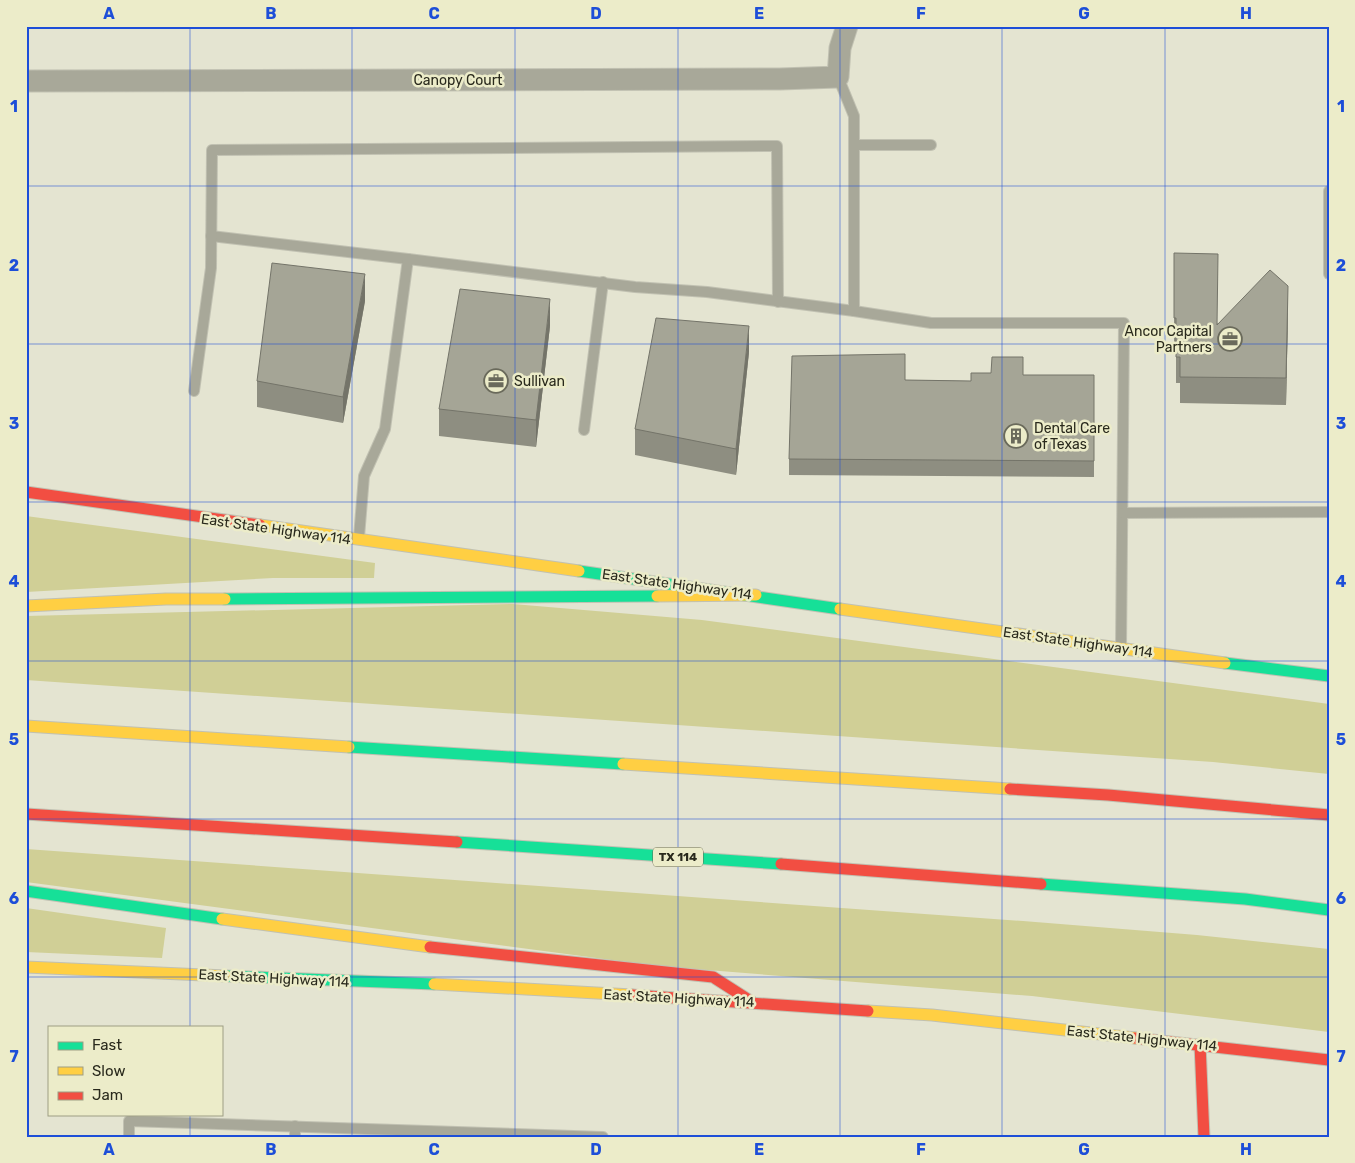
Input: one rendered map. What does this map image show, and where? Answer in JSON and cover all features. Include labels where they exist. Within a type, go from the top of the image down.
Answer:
[{"type":"main road","name":"East State Highway 114","points":[[26,492],[358,541],[756,595],[1121,649],[1329,676]]},
{"type":"main road","points":[[26,606],[166,599],[756,595]]},
{"type":"main road","points":[[26,726],[1108,795],[1329,816]]},
{"type":"main road","name":"TX 114","points":[[26,814],[696,858],[1245,899],[1329,910]]},
{"type":"main road","points":[[26,891],[408,945],[713,977],[752,1002]]},
{"type":"main road","name":"East State Highway 114","points":[[26,967],[517,988],[752,1002],[932,1015],[1329,1060]]},
{"type":"main road","points":[[1200,1044],[1204,1137]]},
{"type":"street","points":[[838,77],[840,48],[847,26]]},
{"type":"street","name":"Canopy Court","points":[[26,80],[780,79],[838,77]]},
{"type":"lane","points":[[838,77],[854,116],[854,311]]},
{"type":"lane","points":[[855,145],[931,145]]},
{"type":"lane","points":[[194,391],[211,268],[212,150],[777,146],[778,302]]},
{"type":"lane","points":[[1329,191],[1329,274]]},
{"type":"lane","points":[[211,236],[603,282],[707,292],[931,323],[1124,323],[1121,649]]},
{"type":"lane","points":[[358,541],[364,476],[385,429],[408,259]]},
{"type":"lane","points":[[584,430],[603,282]]},
{"type":"lane","points":[[1123,513],[1329,512]]},
{"type":"lane","points":[[129,1137],[130,1121],[295,1132],[601,1137]]},
{"type":"shaded area","points":[[26,516],[375,563],[374,578],[273,578],[26,592]]},
{"type":"shaded area","points":[[513,604],[702,620],[1329,704],[1329,774],[1213,762],[26,680],[26,616]]},
{"type":"shaded area","points":[[26,849],[1023,921],[1197,935],[1329,949],[1329,1032],[1032,996],[657,966],[26,882]]},
{"type":"shaded area","points":[[26,908],[166,928],[162,958],[26,952]]},
{"type":"building","name":"Ancor Capital Partners","points":[[1174,253],[1218,254],[1217,325],[1270,270],[1288,286],[1286,378],[1180,377],[1180,357],[1176,357],[1176,318],[1174,318]]},
{"type":"building","points":[[272,263],[365,274],[343,397],[257,381]]},
{"type":"building","name":"Sullivan","points":[[460,289],[550,299],[536,420],[439,409]]},
{"type":"building","points":[[656,318],[749,326],[736,449],[635,429]]},
{"type":"building","points":[[905,354],[905,380],[971,381],[971,373],[991,373],[992,357],[1023,357],[1023,375],[1094,375],[1094,461],[789,459],[792,356]]},
{"type":"traffic: fast","points":[[579,571],[840,609]]},
{"type":"traffic: fast","points":[[225,599],[657,596]]},
{"type":"traffic: fast","points":[[1225,663],[1329,676]]},
{"type":"traffic: fast","points":[[349,747],[623,764]]},
{"type":"traffic: fast","points":[[457,842],[781,864]]},
{"type":"traffic: fast","points":[[1041,884],[1245,899],[1329,910]]},
{"type":"traffic: fast","points":[[26,891],[222,919]]},
{"type":"traffic: fast","points":[[226,976],[434,984]]},
{"type":"traffic: slow","points":[[260,525],[579,571]]},
{"type":"traffic: slow","points":[[657,596],[756,595]]},
{"type":"traffic: slow","points":[[26,606],[166,599],[225,599]]},
{"type":"traffic: slow","points":[[840,609],[1225,663]]},
{"type":"traffic: slow","points":[[26,726],[349,747]]},
{"type":"traffic: slow","points":[[623,764],[1010,789]]},
{"type":"traffic: slow","points":[[222,919],[430,947]]},
{"type":"traffic: slow","points":[[26,967],[226,976]]},
{"type":"traffic: slow","points":[[434,984],[632,995]]},
{"type":"traffic: slow","points":[[868,1011],[932,1015],[1135,1038]]},
{"type":"traffic: jam","points":[[26,492],[260,525]]},
{"type":"traffic: jam","points":[[1010,789],[1108,795],[1329,815]]},
{"type":"traffic: jam","points":[[26,814],[457,842]]},
{"type":"traffic: jam","points":[[781,864],[1041,884]]},
{"type":"traffic: jam","points":[[430,947],[713,977],[752,1002]]},
{"type":"traffic: jam","points":[[632,995],[868,1011]]},
{"type":"traffic: jam","points":[[1135,1038],[1329,1060]]},
{"type":"traffic: jam","points":[[1200,1044],[1204,1137]]},
{"type":"place","name":"Ancor Capital Partners","points":[[1230,339]]},
{"type":"place","name":"Sullivan","points":[[496,381]]},
{"type":"place","name":"Dental Care of Texas","points":[[1016,436]]}]
